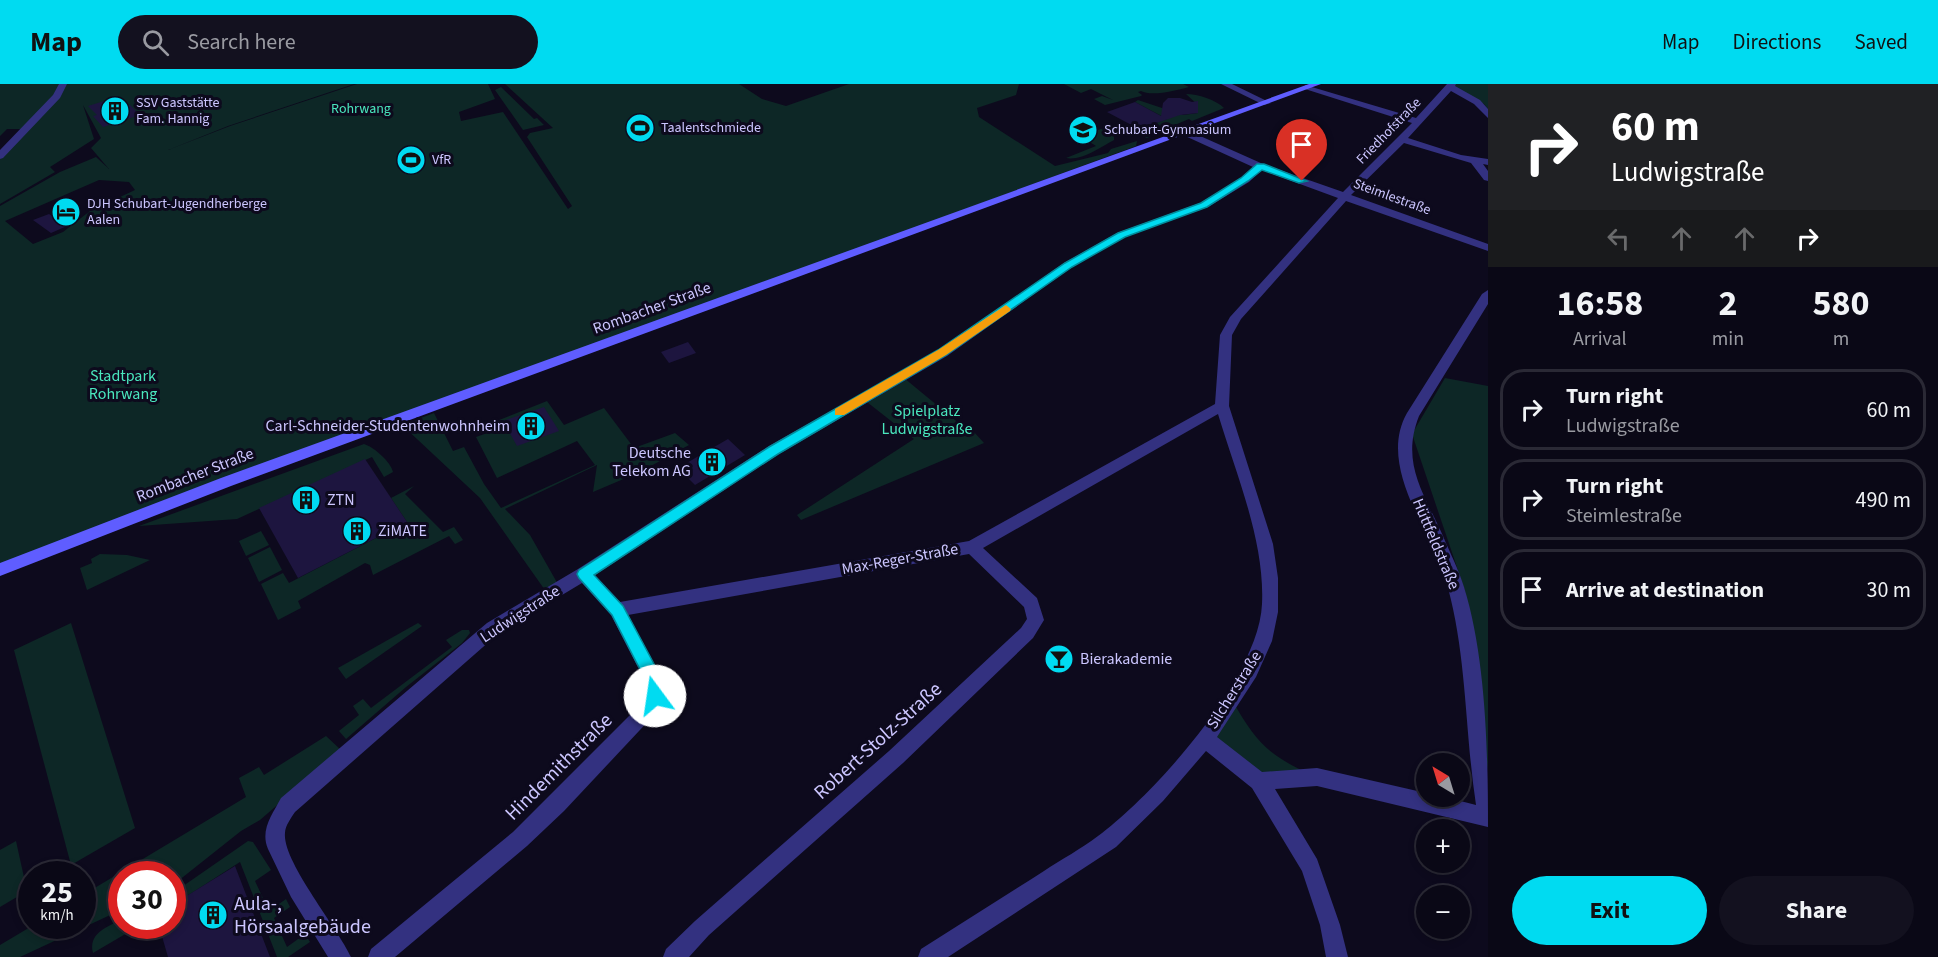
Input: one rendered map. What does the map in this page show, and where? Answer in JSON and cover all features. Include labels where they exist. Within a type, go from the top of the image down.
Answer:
[{"type":"main road","name":"Rombacher Straße","points":[[0,570],[150,510],[1312,86]]},
{"type":"street","points":[[0,156],[57,96],[63,84]]},
{"type":"street","points":[[1225,84],[1247,89],[1267,102]]},
{"type":"street","points":[[1451,85],[1467,94],[1488,115]]},
{"type":"street","name":"Friedhofstraße","points":[[1344,196],[1402,139],[1451,85]]},
{"type":"street","points":[[1312,86],[1416,121]]},
{"type":"street","name":"Steimlestraße","points":[[1186,133],[1260,166],[1488,248]]},
{"type":"street","points":[[1402,139],[1475,161],[1488,162]]},
{"type":"street","points":[[1475,161],[1488,178]]},
{"type":"street","name":"Ludwigstraße","points":[[340,957],[298,890],[275,842],[275,828],[288,805],[493,628],[584,574],[774,450],[942,352],[1068,265],[1121,235],[1204,205],[1245,180],[1260,166]]},
{"type":"street","name":"Silcherstraße","points":[[929,957],[1107,841],[1147,804],[1203,738],[1244,680],[1261,648],[1270,613],[1265,544],[1222,406],[1226,335],[1236,317],[1344,196]]},
{"type":"street","name":"Hüttfeldstraße","points":[[1487,817],[1478,756],[1468,641],[1456,586],[1426,514],[1411,487],[1405,434],[1412,416],[1488,294]]},
{"type":"street","name":"Max-Reger-Straße","points":[[617,610],[972,546],[1222,406]]},
{"type":"street","name":"Robert-Stolz-Straße","points":[[674,957],[702,928],[896,757],[1027,633],[1036,620],[1031,603],[972,546]]},
{"type":"street","name":"Hindemithstraße","points":[[379,957],[557,804],[648,709],[655,696],[655,682],[617,610],[584,574]]},
{"type":"street","points":[[1203,738],[1259,781],[1310,866],[1330,926],[1337,957]]},
{"type":"street","points":[[1259,781],[1317,777],[1487,817]]},
{"type":"green space","points":[[0,84],[61,84],[55,94],[23,129],[7,129],[0,136]]},
{"type":"green space","name":"Stadtpark Rohrwang","points":[[64,84],[354,84],[228,126],[168,150],[230,126],[357,84],[488,84],[495,99],[459,112],[461,121],[503,112],[568,209],[572,206],[527,137],[530,133],[553,128],[505,84],[739,84],[762,99],[786,106],[849,84],[1019,84],[1016,95],[977,108],[979,117],[1055,166],[1108,153],[1111,149],[1137,141],[1136,146],[0,566],[0,206],[60,172],[96,157],[109,169],[91,148],[101,138],[83,105],[94,139],[50,167],[55,172],[0,204],[0,159],[62,91]],"holes":[[[99,180],[129,182],[135,190],[90,211],[63,232],[33,244],[5,221]]]},
{"type":"green space","points":[[1064,84],[1183,84],[1189,87],[1158,93],[1141,91],[1138,92],[1141,96],[1105,105],[1094,99],[1102,96],[1113,100],[1091,89],[1081,93]]},
{"type":"green space","points":[[1455,84],[1488,84],[1488,109],[1484,104],[1452,86]]},
{"type":"green space","points":[[501,87],[534,119],[537,118],[544,125],[523,130],[495,90]]},
{"type":"green space","points":[[1186,94],[1206,98],[1224,108],[1192,121],[1189,119],[1147,138],[1124,128],[1131,125],[1139,129],[1167,119],[1135,102],[1138,100],[1183,115],[1198,113],[1198,105]]},
{"type":"green space","points":[[1101,129],[1114,133],[1114,140],[1085,155],[1066,158],[1096,146],[1085,139],[1076,137]]},
{"type":"green space","name":"Spielplatz Ludwigstraße","points":[[904,378],[961,425],[973,431],[984,443],[801,520],[797,515],[914,439],[867,402]]},
{"type":"green space","points":[[1445,378],[1488,386],[1488,770],[1465,591],[1412,434]]},
{"type":"green space","points":[[547,401],[564,425],[604,408],[634,448],[675,433],[689,445],[640,472],[593,492],[597,465],[505,509],[530,535],[559,586],[547,593],[480,498],[402,425],[434,413],[453,451],[464,447],[484,484],[501,508],[595,465],[577,441],[497,478],[476,437],[493,431],[489,424]]},
{"type":"green space","points":[[364,444],[382,455],[393,472],[384,477],[372,457],[237,519],[139,526]]},
{"type":"green space","points":[[414,486],[405,494],[443,532],[454,527],[463,540],[455,544],[449,536],[373,575],[370,565],[365,563],[298,601],[301,608],[278,620],[261,584],[283,573],[289,583],[407,522],[391,498]]},
{"type":"green space","points":[[261,531],[269,545],[246,556],[239,541]]},
{"type":"green space","points":[[270,547],[282,570],[259,582],[248,558]]},
{"type":"green space","points":[[100,554],[127,555],[150,560],[87,590],[80,568],[92,563],[91,559]]},
{"type":"green space","points":[[71,623],[135,828],[78,861],[70,861],[14,650]]},
{"type":"green space","points":[[418,623],[422,626],[346,679],[338,668]]},
{"type":"green space","points":[[462,630],[469,630],[470,633],[462,643],[406,687],[346,739],[339,731],[359,715],[353,706],[363,699],[371,708],[452,647],[446,640]]},
{"type":"green space","points":[[1232,700],[1249,728],[1266,748],[1287,763],[1317,777],[1258,776],[1210,740]]},
{"type":"green space","points":[[326,736],[341,750],[260,820],[241,831],[186,875],[186,861],[140,861],[246,797],[239,778],[259,767],[264,775]]},
{"type":"green space","points":[[16,841],[20,861],[18,861],[18,896],[0,907],[0,850]]},
{"type":"green space","points":[[248,841],[253,842],[271,870],[255,881],[269,911],[286,899],[290,907],[274,918],[287,947],[305,934],[310,942],[288,957],[277,957],[240,862],[186,897],[186,884]]},
{"type":"green space","points":[[108,880],[108,916],[96,922],[96,887]]},
{"type":"green space","points":[[108,927],[108,939],[117,939],[93,953],[93,941]]},
{"type":"green space","points":[[18,934],[18,939],[59,939],[20,957],[0,957],[0,945]]},
{"type":"building","name":"SSV Gaststätte Fam. Hannig","points":[[114,98],[122,107],[130,105],[140,115],[103,127],[93,116],[97,115],[88,106]]},
{"type":"building","points":[[1168,98],[1198,101],[1198,113],[1180,115],[1139,129],[1107,112],[1135,102],[1161,116],[1163,103]]},
{"type":"building","points":[[49,214],[67,226],[51,233],[33,220]]},
{"type":"building","points":[[688,342],[696,353],[669,363],[661,352]]},
{"type":"building","name":"Carl-Schneider-Studentenwohnheim","points":[[544,407],[559,431],[517,446],[503,421]]},
{"type":"building","name":"Deutsche Telekom AG","points":[[728,439],[745,455],[695,485],[678,468]]},
{"type":"building","points":[[365,459],[407,522],[298,578],[259,508]]},
{"type":"building","name":"Aula-, Hörsaalgebäude","points":[[235,866],[270,957],[168,957],[163,939],[186,939],[186,896]]},
{"type":"slow traffic","points":[[839,412],[942,352],[1006,309]]},
{"type":"place","name":"SSV Gaststätte Fam. Hannig","points":[[115,111]]},
{"type":"place","name":"Taalentschmiede","points":[[640,128]]},
{"type":"place","name":"Schubart-Gymnasium","points":[[1083,130]]},
{"type":"place","name":"VfR","points":[[411,160]]},
{"type":"place","name":"DJH Schubart-Jugendherberge Aalen","points":[[66,212]]},
{"type":"place","name":"Carl-Schneider-Studentenwohnheim","points":[[531,426]]},
{"type":"place","name":"Deutsche Telekom AG","points":[[712,462]]},
{"type":"place","name":"ZTN","points":[[306,500]]},
{"type":"place","name":"ZiMATE","points":[[357,531]]},
{"type":"place","name":"Bierakademie","points":[[1059,659]]},
{"type":"place","name":"Aula-, Hörsaalgebäude","points":[[213,915]]},
{"type":"route","points":[[655,696],[655,682],[617,610],[584,574],[774,450],[942,352],[1068,265],[1121,235],[1204,205],[1245,180],[1260,166],[1302,181]]},
{"type":"park label","name":"Rohrwang","points":[[361,109]]}]
